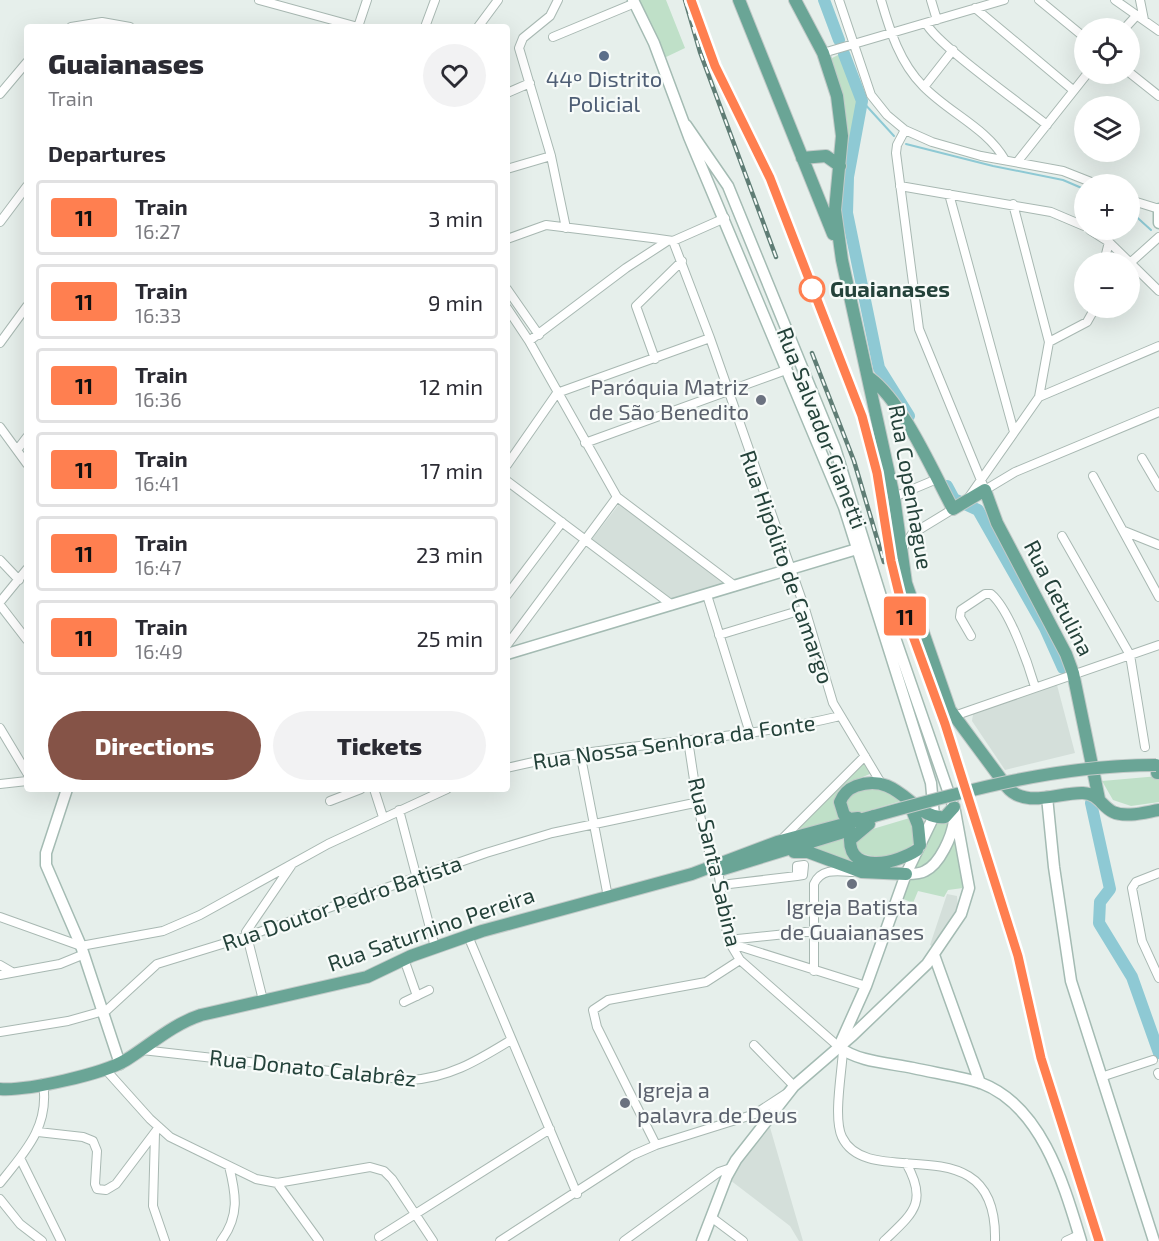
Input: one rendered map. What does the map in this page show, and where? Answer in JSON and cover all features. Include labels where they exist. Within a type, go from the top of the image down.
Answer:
[{"type":"main road","points":[[739,0],[809,171],[842,260]]},
{"type":"main road","points":[[793,0],[829,51],[841,123],[836,210],[842,260]]},
{"type":"main road","name":"Rua Salvador Gianetti","points":[[634,2],[654,43],[689,138],[725,218],[786,370],[831,473],[927,767],[934,816]]},
{"type":"main road","name":"Rua Salvador Gianetti","points":[[686,125],[720,172],[743,220],[848,485],[886,611],[954,809],[969,895],[950,933],[934,955],[841,1048],[792,1089],[731,1168],[702,1241]]},
{"type":"main road","points":[[802,158],[817,156],[831,158],[840,166]]},
{"type":"main road","points":[[809,171],[817,156]]},
{"type":"main road","points":[[816,189],[826,192],[837,187]]},
{"type":"main road","points":[[1159,209],[1159,223]]},
{"type":"main road","points":[[725,218],[734,216],[743,220]]},
{"type":"main road","name":"Rua Copenhague","points":[[842,260],[870,378],[894,497],[900,553],[918,620],[954,716],[1012,793],[1025,798],[1047,797]]},
{"type":"main road","points":[[870,378],[881,386],[899,411],[937,479],[960,504],[983,484]]},
{"type":"main road","name":"Rua Getulina","points":[[983,484],[997,523],[1066,654],[1073,673],[1099,799]]},
{"type":"main road","points":[[510,653],[857,549]]},
{"type":"main road","name":"Rua Saturnino Pereira","points":[[3,1091],[106,1070],[120,1064],[193,1017],[367,977],[404,959],[468,936],[716,868],[872,820],[1030,776],[1098,766],[1158,769]]},
{"type":"main road","points":[[872,820],[848,818],[842,811],[840,802],[852,788],[872,782],[881,783],[934,816],[945,817],[954,809]]},
{"type":"main road","points":[[1082,793],[1096,783]]},
{"type":"main road","points":[[66,792],[46,853],[46,865],[81,951],[120,1064]]},
{"type":"main road","points":[[1154,1234],[1101,1077],[1067,962],[1047,797],[1082,793],[1099,799],[1113,812],[1126,815],[1159,810]]},
{"type":"main road","points":[[907,798],[918,825],[919,848]]},
{"type":"main road","points":[[779,848],[808,852],[862,872],[906,874],[923,872],[931,867],[952,833],[954,809]]},
{"type":"main road","points":[[934,816],[906,874],[841,1048],[862,1057],[980,1083],[1005,1097],[1024,1116],[1043,1142],[1063,1185],[1080,1238]]},
{"type":"main road","points":[[872,820],[850,840],[853,853],[860,859],[870,863],[892,862],[919,848]]},
{"type":"main road","points":[[934,955],[980,1083]]},
{"type":"street","points":[[259,0],[347,24]]},
{"type":"street","points":[[359,24],[367,0]]},
{"type":"street","points":[[426,24],[435,0]]},
{"type":"street","points":[[480,24],[498,0]]},
{"type":"street","points":[[558,0],[544,22],[519,42],[551,156],[566,228]]},
{"type":"street","points":[[839,0],[852,44],[875,103],[903,133],[1074,175]]},
{"type":"street","points":[[881,0],[891,33],[902,57],[924,87],[993,142],[1005,160]]},
{"type":"street","points":[[931,0],[937,20]]},
{"type":"street","points":[[829,51],[1004,0]]},
{"type":"street","points":[[1039,0],[1074,29]]},
{"type":"street","points":[[1115,0],[1159,31]]},
{"type":"street","points":[[1140,0],[1144,20]]},
{"type":"street","points":[[553,37],[634,2]]},
{"type":"street","points":[[975,8],[1073,90]]},
{"type":"street","points":[[1134,18],[1137,15]]},
{"type":"street","points":[[89,24],[102,22],[113,24]]},
{"type":"street","points":[[926,23],[929,29],[953,50],[1047,125]]},
{"type":"street","points":[[924,87],[953,50]]},
{"type":"street","points":[[0,94],[24,66]]},
{"type":"street","points":[[1140,79],[1158,91]]},
{"type":"street","points":[[510,92],[530,83]]},
{"type":"street","points":[[1018,161],[1078,84]]},
{"type":"street","points":[[903,133],[897,144],[900,186],[919,329],[983,484]]},
{"type":"street","points":[[510,169],[551,156]]},
{"type":"street","points":[[900,186],[1051,212],[1074,222]]},
{"type":"street","points":[[0,222],[24,190]]},
{"type":"street","points":[[949,194],[1014,432]]},
{"type":"street","points":[[1140,203],[1159,209]]},
{"type":"street","points":[[983,484],[987,469],[1039,397],[1048,342],[1012,204]]},
{"type":"street","points":[[529,341],[626,268],[670,242],[725,218]]},
{"type":"street","points":[[510,238],[536,227],[566,228],[670,242]]},
{"type":"street","points":[[1140,254],[1159,237]]},
{"type":"street","points":[[1106,240],[1119,252]]},
{"type":"street","name":"Rua Hipólito de Camargo","points":[[670,242],[682,261],[710,338],[805,609],[824,678],[840,716],[881,783]]},
{"type":"street","points":[[1106,252],[1109,242]]},
{"type":"street","points":[[655,359],[636,306],[682,261]]},
{"type":"street","points":[[1140,273],[1159,291]]},
{"type":"street","points":[[510,293],[539,335]]},
{"type":"street","points":[[0,343],[24,310]]},
{"type":"street","points":[[510,312],[529,341],[585,443],[618,497],[735,586]]},
{"type":"street","points":[[1048,342],[1087,322],[1089,318]]},
{"type":"street","points":[[510,461],[557,393],[710,338]]},
{"type":"street","points":[[1039,397],[1159,346]]},
{"type":"street","points":[[585,443],[786,370],[794,353]]},
{"type":"street","points":[[983,484],[997,482],[1159,411]]},
{"type":"street","points":[[0,428],[24,460]]},
{"type":"street","points":[[17,450],[24,441]]},
{"type":"street","points":[[1142,458],[1156,474],[1159,487]]},
{"type":"street","points":[[987,469],[990,477],[997,482]]},
{"type":"street","points":[[1094,476],[1159,597]]},
{"type":"street","points":[[894,497],[937,479]]},
{"type":"street","points":[[510,483],[672,604]]},
{"type":"street","points":[[510,641],[618,497]]},
{"type":"street","points":[[900,553],[912,534],[960,504]]},
{"type":"street","points":[[510,591],[562,522]]},
{"type":"street","points":[[898,527],[902,532],[912,534]]},
{"type":"street","points":[[1124,531],[1159,545]]},
{"type":"street","points":[[1062,536],[1130,655],[1145,747]]},
{"type":"street","points":[[0,560],[19,580]]},
{"type":"street","points":[[24,573],[0,604],[24,636]]},
{"type":"street","points":[[971,636],[960,617],[961,610],[985,594],[991,594],[1017,638],[1035,687]]},
{"type":"street","points":[[707,595],[750,733]]},
{"type":"street","points":[[720,634],[805,609]]},
{"type":"street","points":[[954,716],[1159,645]]},
{"type":"street","name":"Rua Nossa Senhora da Fonte","points":[[510,767],[580,752],[750,733],[840,716]]},
{"type":"street","points":[[0,728],[24,768]]},
{"type":"street","name":"Rua Santa Sabina","points":[[688,741],[706,842],[721,885],[729,941],[740,960],[841,1048]]},
{"type":"street","points":[[580,752],[608,897]]},
{"type":"street","name":"Rua Saturnino Pereira","points":[[779,848],[865,756]]},
{"type":"street","points":[[0,784],[24,781]]},
{"type":"street","points":[[330,801],[353,792]]},
{"type":"street","points":[[375,792],[383,817]]},
{"type":"street","points":[[0,975],[60,964],[81,951],[174,927],[383,817],[440,792]]},
{"type":"street","name":"Rua Doutor Pedro Batista","points":[[0,1032],[68,1021],[102,1012],[111,1007],[158,964],[245,937],[532,839],[699,802]]},
{"type":"street","points":[[399,810],[435,947]]},
{"type":"street","points":[[263,1000],[245,937],[248,926],[294,863]]},
{"type":"street","points":[[814,971],[814,884],[817,878],[826,872],[862,872]]},
{"type":"street","points":[[1159,873],[1133,884],[1132,892],[1142,941],[1159,978]]},
{"type":"street","points":[[721,885],[797,876]]},
{"type":"street","points":[[0,917],[81,951]]},
{"type":"street","points":[[729,941],[814,931]]},
{"type":"street","points":[[468,936],[577,1194]]},
{"type":"street","points":[[729,941],[814,971],[866,986]]},
{"type":"street","points":[[404,959],[417,996]]},
{"type":"street","points":[[656,1145],[597,1027],[593,1010],[600,1003],[608,1000],[706,982],[740,960]]},
{"type":"street","points":[[0,965],[12,972]]},
{"type":"street","points":[[404,1002],[429,990]]},
{"type":"street","name":"Rua Donato Calabrêz","points":[[142,1050],[410,1080],[428,1079],[457,1071],[511,1040]]},
{"type":"street","points":[[500,1241],[577,1194],[619,1163],[656,1145],[755,1114],[792,1089],[754,1045]]},
{"type":"street","points":[[841,1048],[838,1123],[847,1145],[863,1156],[952,1169],[975,1180],[982,1188],[994,1214],[995,1241]]},
{"type":"street","points":[[1101,1077],[1154,1060]]},
{"type":"street","points":[[106,1070],[157,1130],[256,1179],[277,1183],[378,1168],[390,1176],[433,1241]]},
{"type":"street","points":[[0,1183],[38,1132],[45,1105],[43,1083]]},
{"type":"street","points":[[755,1114],[762,1115],[767,1122]]},
{"type":"street","points":[[380,1237],[550,1129]]},
{"type":"street","points":[[38,1132],[84,1137],[93,1141],[97,1151],[95,1184],[97,1189],[103,1190],[116,1184],[157,1130]]},
{"type":"street","points":[[157,1130],[153,1206],[165,1241]]},
{"type":"street","points":[[20,1158],[62,1241]]},
{"type":"street","points":[[884,1241],[912,1214],[917,1202],[917,1185],[906,1163]]},
{"type":"street","points":[[221,1241],[231,1226],[236,1206],[229,1166]]},
{"type":"street","points":[[624,1241],[719,1172],[731,1168]]},
{"type":"street","points":[[277,1183],[316,1240]]},
{"type":"street","points":[[0,1199],[20,1224],[42,1241]]},
{"type":"street","points":[[711,1217],[743,1241]]},
{"type":"street","points":[[1066,1241],[1080,1238]]},
{"type":"shaded area","points":[[620,503],[725,583],[673,600],[592,539]]},
{"type":"shaded area","points":[[1057,685],[1075,753],[1005,770],[972,721],[973,714]]},
{"type":"shaded area","points":[[947,894],[957,896],[958,908],[935,948],[930,945]]},
{"type":"shaded area","points":[[769,1124],[803,1241],[799,1241],[790,1226],[730,1180],[740,1162]]},
{"type":"green space","points":[[638,0],[666,0],[685,48],[664,58]]},
{"type":"green space","points":[[842,53],[860,104],[845,171],[830,59]]},
{"type":"green space","points":[[864,760],[872,773],[849,783],[835,797],[844,819],[792,835]]},
{"type":"green space","points":[[1159,776],[1159,802],[1131,806],[1113,800],[1102,781]]},
{"type":"green space","points":[[882,788],[901,801],[857,814],[850,812],[845,806],[848,795],[855,790]]},
{"type":"green space","points":[[913,817],[914,843],[908,849],[888,857],[858,852],[855,844],[866,831]]},
{"type":"green space","points":[[951,820],[946,839],[934,858],[924,867],[912,871],[936,823]]},
{"type":"green space","points":[[956,834],[963,888],[948,890],[944,897],[918,891],[913,903],[901,898],[907,879],[916,877]]},
{"type":"green space","points":[[845,835],[846,851],[862,867],[802,849]]},
{"type":"waterway","points":[[824,0],[839,40]]},
{"type":"waterway","points":[[844,54],[862,101],[848,177],[847,213],[879,368],[909,416]]},
{"type":"waterway","points":[[862,101],[894,136]]},
{"type":"waterway","points":[[906,144],[993,166],[1063,180],[1074,185]]},
{"type":"waterway","points":[[1140,220],[1151,230]]},
{"type":"waterway","points":[[947,486],[954,499],[978,510],[1045,628],[1063,668]]},
{"type":"waterway","points":[[1091,803],[1110,889],[1100,902],[1099,923],[1132,977],[1159,1053]]},
{"type":"railway","points":[[685,0],[700,52],[776,257]]},
{"type":"railway","points":[[708,50],[760,153],[797,249]]},
{"type":"railway","points":[[834,345],[862,416],[871,446],[902,606],[945,724],[1018,956],[1041,1058],[1099,1241]]},
{"type":"railway","points":[[812,353],[854,461],[884,562]]},
{"type":"train","name":"11","points":[[691,0],[715,66],[760,153],[862,416],[877,473],[891,561],[902,606],[945,724],[1018,956],[1041,1058],[1099,1241]]},
{"type":"place","name":"44º Distrito Policial","points":[[604,56]]},
{"type":"place","name":"Guaianases","points":[[812,289]]},
{"type":"place","name":"Paróquia Matriz de São Benedito","points":[[761,400]]},
{"type":"place","name":"Igreja Batista de Guaianases","points":[[852,884]]},
{"type":"place","name":"Igreja a palavra de Deus","points":[[625,1103]]}]
